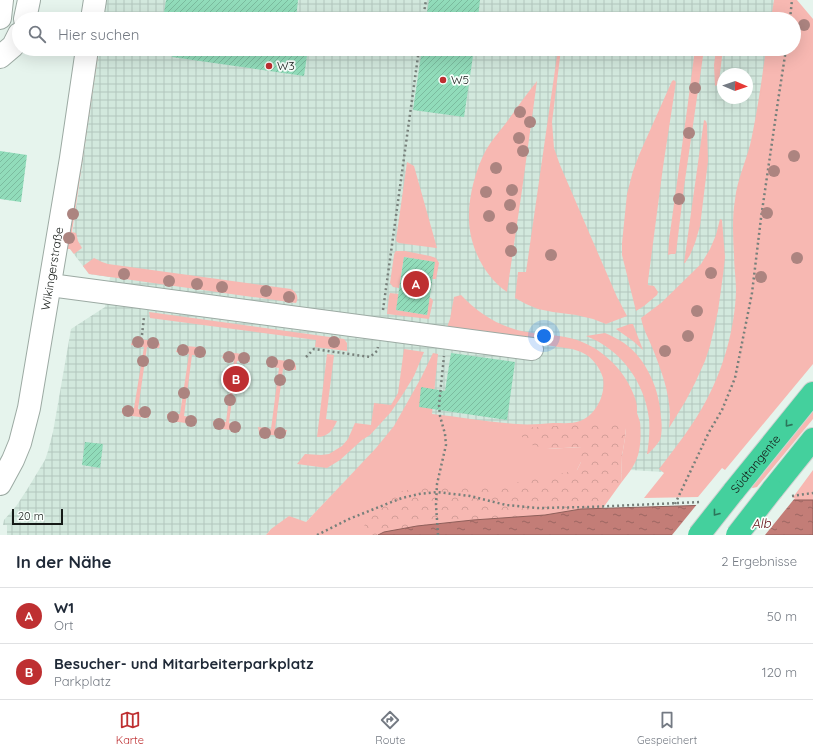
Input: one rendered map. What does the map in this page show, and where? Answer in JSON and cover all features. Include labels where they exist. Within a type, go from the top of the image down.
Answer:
[{"type":"highway","name":"Südtangente","points":[[699,535],[813,393]]},
{"type":"highway","points":[[737,535],[813,439]]},
{"type":"street","points":[[0,18],[2,0]]},
{"type":"street","points":[[27,12],[29,0]]},
{"type":"street","points":[[93,12],[95,0]]},
{"type":"street","points":[[0,57],[12,47]]},
{"type":"street","name":"Wikingerstraße","points":[[0,484],[20,443],[29,408],[71,158],[86,56]]},
{"type":"street","points":[[50,285],[532,349]]},
{"type":"path","points":[[424,12],[426,0]]},
{"type":"path","points":[[791,12],[792,0]]},
{"type":"path","points":[[306,357],[314,349],[370,357],[377,352],[418,56]]},
{"type":"path","points":[[675,504],[709,432],[722,410],[735,378],[752,293],[761,218],[785,56]]},
{"type":"path","points":[[438,535],[436,505],[437,492],[439,474],[446,445],[446,434],[440,416],[439,405],[444,350],[447,338]]},
{"type":"path","points":[[317,535],[349,519],[402,498],[437,492],[470,496],[506,505],[538,508],[589,508],[689,503]]},
{"type":"path","points":[[796,495],[813,493]]},
{"type":"shaded area","points":[[106,0],[784,0],[783,12],[104,12]]},
{"type":"shaded area","points":[[98,56],[776,56],[732,344],[717,387],[664,472],[630,470],[634,458],[637,421],[520,428],[358,468],[306,522],[271,529],[266,535],[7,535],[7,525],[3,525],[4,520],[17,505],[28,488],[45,460],[48,451],[53,432],[71,329],[105,307],[110,277],[89,274],[70,249]]},
{"type":"green space","points":[[774,0],[797,0],[813,19],[813,364],[725,470],[722,468],[698,497],[644,498],[664,473],[659,469],[702,408],[719,374],[728,346],[736,291],[733,234],[734,207],[738,184],[752,136],[765,56],[801,56],[801,12],[772,12]]},
{"type":"green space","points":[[93,56],[98,56],[72,232],[76,233],[82,248],[74,254],[70,249],[65,249]]},
{"type":"green space","points":[[557,56],[560,56],[552,122],[554,148],[617,297],[627,316],[606,324],[576,315],[538,309],[526,304],[515,298],[518,272],[526,272]]},
{"type":"green space","points":[[694,56],[703,56],[676,253],[668,255],[669,240]]},
{"type":"green space","points":[[715,56],[722,56],[721,68],[717,68],[717,85],[715,86]]},
{"type":"green space","points":[[674,80],[676,82],[648,281],[648,285],[654,286],[658,292],[657,295],[636,311],[622,255],[627,194],[639,155],[672,81]]},
{"type":"green space","points":[[537,81],[507,292],[499,286],[486,270],[480,261],[472,241],[469,221],[471,194],[482,158],[486,150]]},
{"type":"green space","points":[[704,120],[707,124],[708,161],[700,226],[690,255],[684,263]]},
{"type":"green space","points":[[407,162],[414,166],[437,248],[399,243],[396,240]]},
{"type":"green space","points":[[720,219],[722,220],[725,257],[718,311],[710,346],[695,383],[669,428],[670,418],[666,386],[641,318],[661,303],[701,264],[716,235]]},
{"type":"green space","points":[[396,251],[405,251],[436,258],[439,263],[436,279],[432,279],[434,262],[404,257],[399,288],[393,287],[390,283],[394,255]]},
{"type":"green space","points":[[94,258],[108,264],[291,289],[296,294],[297,299],[296,303],[89,274],[83,266]]},
{"type":"green space","points":[[390,293],[399,294],[396,310],[427,315],[429,297],[432,299],[433,301],[429,319],[387,314]]},
{"type":"green space","points":[[461,295],[480,312],[494,321],[523,331],[565,337],[588,344],[608,358],[617,367],[635,398],[641,430],[640,445],[636,461],[621,483],[622,456],[626,428],[546,449],[582,447],[581,462],[577,470],[561,535],[266,535],[271,529],[289,516],[306,522],[376,448],[394,426],[433,353],[438,354],[432,414],[506,423],[535,424],[577,422],[591,414],[599,403],[604,384],[600,371],[590,358],[582,352],[572,349],[446,330],[450,319],[454,297]]},
{"type":"green space","points":[[149,312],[344,339],[347,343],[347,351],[315,347],[316,340],[150,318]]},
{"type":"green space","points":[[633,324],[643,350],[616,329]]},
{"type":"green space","points":[[605,333],[622,342],[632,350],[646,367],[655,387],[662,423],[660,440],[648,454],[649,419],[647,406],[637,380],[620,358],[610,349],[586,336]]},
{"type":"green space","points":[[137,339],[157,341],[160,344],[159,348],[147,347],[138,409],[150,412],[148,418],[124,415],[122,413],[122,408],[134,408],[144,347],[131,345],[132,342]]},
{"type":"green space","points":[[180,346],[197,347],[202,349],[205,353],[205,356],[192,355],[184,416],[196,418],[195,423],[193,424],[171,421],[167,417],[167,414],[180,414],[189,354],[176,352]]},
{"type":"green space","points":[[404,349],[424,352],[414,376],[403,394],[391,412],[370,435],[362,440],[340,460],[327,468],[297,464],[305,454],[329,454],[342,446],[348,439],[355,423],[371,425],[374,403],[391,405],[398,393]]},
{"type":"green space","points":[[224,353],[237,353],[247,356],[250,362],[237,361],[229,423],[240,425],[240,429],[238,431],[216,428],[213,421],[226,422],[234,360],[222,358]]},
{"type":"green space","points":[[327,354],[334,355],[326,419],[337,421],[330,432],[324,436],[317,437]]},
{"type":"green space","points":[[272,359],[294,362],[296,366],[296,370],[283,369],[275,429],[287,430],[283,436],[260,434],[258,427],[271,429],[279,368],[267,366],[267,362]]},
{"type":"green space","points":[[813,408],[813,419],[757,487],[750,487]]},
{"type":"green space","points":[[625,422],[626,428],[622,456],[621,483],[603,508],[581,509],[545,515],[417,526],[384,532],[378,535],[360,535],[372,511],[397,492],[428,486],[494,486],[577,470],[581,462],[581,447],[546,449],[532,445],[521,436],[520,428]]},
{"type":"green space","points":[[813,470],[813,500],[791,500]]},
{"type":"water","name":"Alb","points":[[813,500],[813,535],[378,535],[384,532],[417,526],[545,515],[581,509],[712,505]]},
{"type":"pier","points":[[795,498],[765,535],[672,535],[698,503]]},
{"type":"building","points":[[166,0],[298,0],[297,12],[164,12]]},
{"type":"building","points":[[429,0],[480,0],[479,12],[427,12]]},
{"type":"building","points":[[172,56],[307,56],[304,76]]},
{"type":"building","name":"W5","points":[[421,56],[473,56],[464,117],[413,110]]},
{"type":"building","points":[[0,151],[27,155],[21,202],[0,199]]},
{"type":"building","points":[[404,257],[435,262],[427,315],[396,310]]},
{"type":"building","points":[[451,353],[515,362],[507,420],[419,407],[421,387],[445,391]]},
{"type":"building","points":[[85,442],[103,444],[100,468],[82,465]]},
{"type":"place","name":"W3","points":[[269,66]]},
{"type":"place","name":"W5","points":[[443,80]]},
{"type":"place","name":"W1","points":[[416,284]]},
{"type":"place","name":"Besucher- und Mitarbeiterparkplatz","points":[[236,379]]}]
